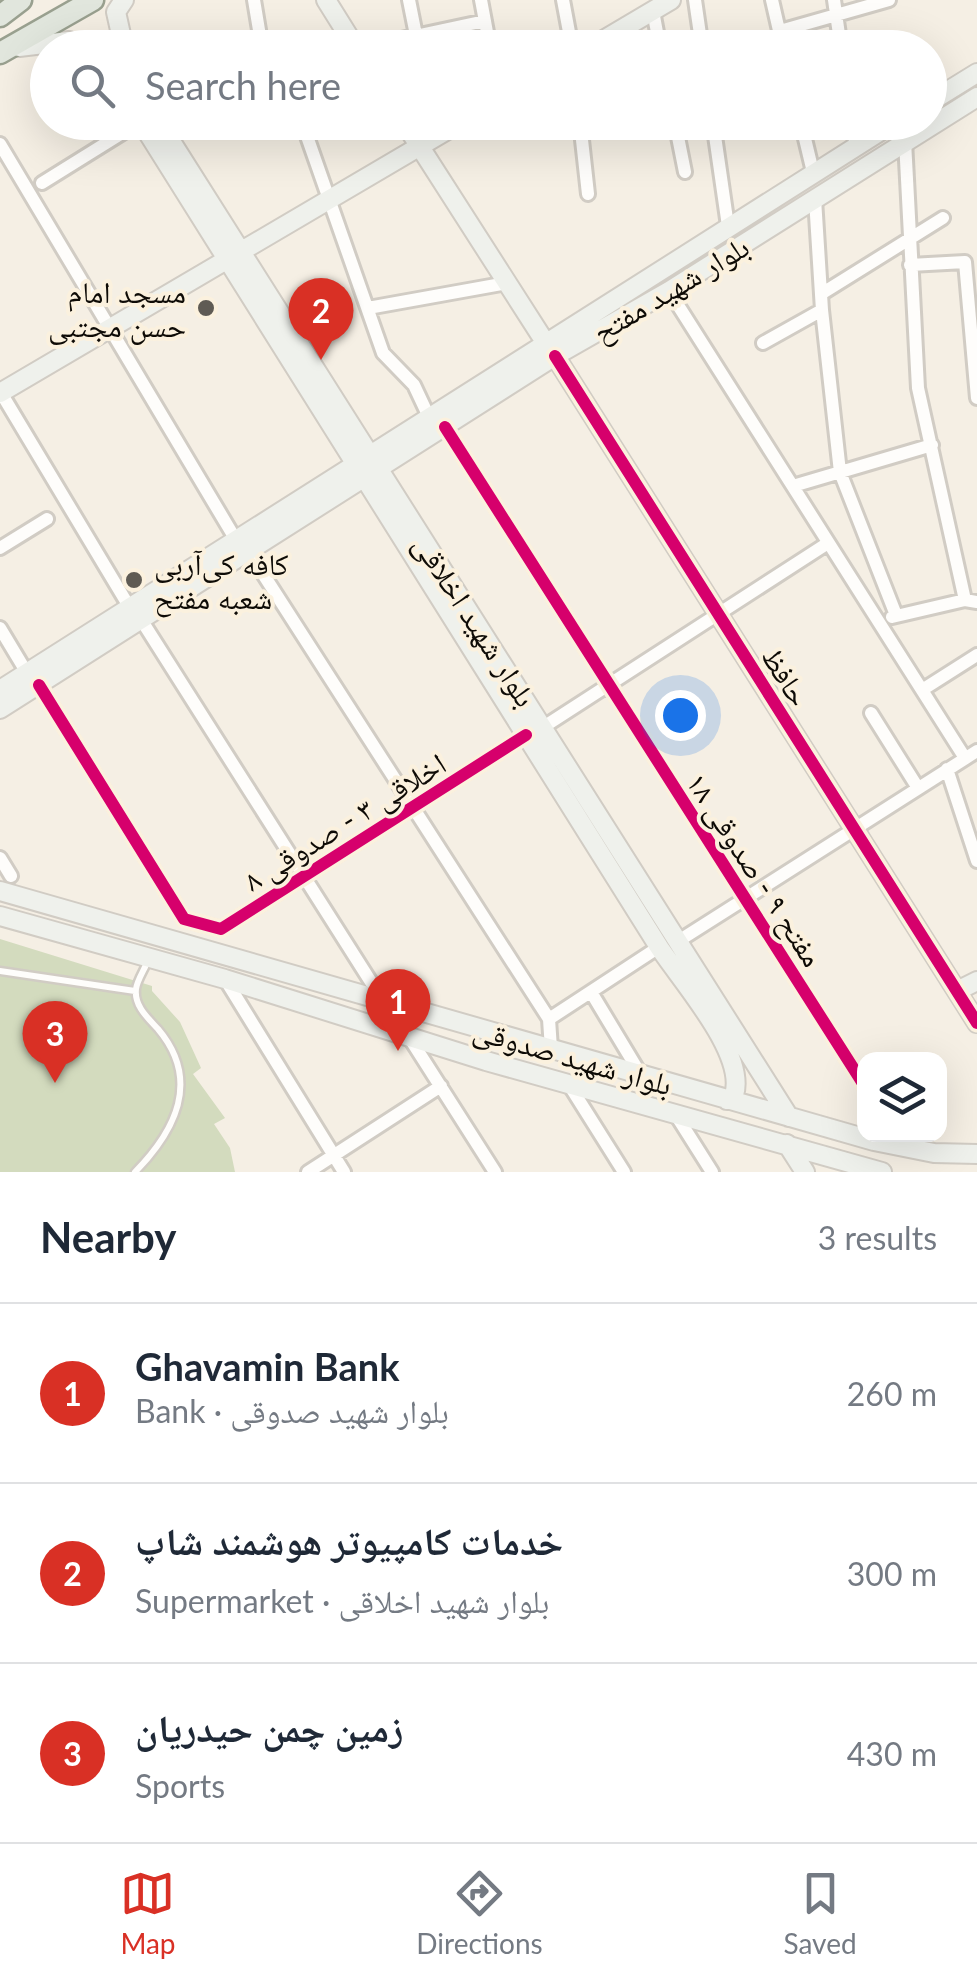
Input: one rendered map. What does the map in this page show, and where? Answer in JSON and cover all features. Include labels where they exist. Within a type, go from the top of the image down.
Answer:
[{"type":"main road","points":[[0,16],[20,0]]},
{"type":"main road","points":[[40,30],[93,0]]},
{"type":"main road","points":[[120,30],[116,12],[124,0]]},
{"type":"main road","points":[[326,0],[346,30]]},
{"type":"main road","points":[[620,30],[671,0]]},
{"type":"main road","points":[[2,52],[30,36]]},
{"type":"main road","points":[[2,52],[30,43]]},
{"type":"main road","points":[[947,91],[973,75]]},
{"type":"main road","name":"بلوار شهید مفتح","points":[[947,116],[977,97]]},
{"type":"main road","name":"بلوار شهید اخلاقی","points":[[153,140],[233,256],[659,947],[745,1065],[789,1117]]},
{"type":"main road","name":"بلوار شهید اخلاقی","points":[[170,140],[233,256]]},
{"type":"main road","name":"حافظ","points":[[416,140],[977,1022]]},
{"type":"main road","points":[[0,392],[431,140]]},
{"type":"main road","name":"بلوار شهید مفتح","points":[[33,679],[550,349],[728,226],[866,140]]},
{"type":"main road","name":"بلوار شهید مفتح","points":[[550,349],[669,291],[906,141]]},
{"type":"main road","name":"بلوار شهید اخلاقی","points":[[365,467],[546,726],[680,940],[745,1065]]},
{"type":"main road","points":[[0,690],[33,679]]},
{"type":"main road","points":[[0,709],[33,679]]},
{"type":"main road","name":"بلوار شهید صدوقی","points":[[6,883],[384,1004],[789,1117],[857,1132]]},
{"type":"main road","name":"بلوار شهید صدوقی","points":[[0,916],[882,1172]]},
{"type":"main road","points":[[957,991],[977,981]]},
{"type":"main road","points":[[727,1100],[734,1095],[745,1065]]},
{"type":"main road","name":"بلوار شهید صدوقی","points":[[903,1142],[934,1153],[977,1154]]},
{"type":"main road","points":[[787,1144],[805,1172]]},
{"type":"main road","points":[[934,1153],[963,1163],[971,1172]]},
{"type":"street","points":[[254,0],[259,30]]},
{"type":"street","points":[[410,0],[415,30]]},
{"type":"street","points":[[481,0],[487,30]]},
{"type":"street","points":[[563,0],[569,30]]},
{"type":"street","points":[[695,0],[699,30]]},
{"type":"street","points":[[772,0],[780,30]]},
{"type":"street","points":[[834,0],[838,30]]},
{"type":"street","points":[[784,30],[889,0]]},
{"type":"street","points":[[653,10],[657,30]]},
{"type":"street","points":[[441,30],[485,21]]},
{"type":"street","points":[[973,75],[977,97]]},
{"type":"street","points":[[42,182],[111,140]]},
{"type":"street","name":"مفتح ۹ - صدوقی ۱۸","points":[[308,140],[383,353],[414,384],[857,1074]]},
{"type":"street","points":[[582,140],[588,194]]},
{"type":"street","points":[[679,140],[685,172]]},
{"type":"street","points":[[716,140],[728,226]]},
{"type":"street","points":[[805,140],[812,172]]},
{"type":"street","points":[[855,140],[856,146]]},
{"type":"street","points":[[878,621],[971,601],[918,388],[906,141]]},
{"type":"street","points":[[0,144],[242,546],[549,1018],[551,1050]]},
{"type":"street","points":[[815,199],[822,310],[840,472],[896,616]]},
{"type":"street","points":[[821,294],[943,218]]},
{"type":"street","points":[[910,265],[965,262],[977,398]]},
{"type":"street","points":[[368,308],[507,283]]},
{"type":"street","points":[[669,291],[922,690],[971,754],[680,940]]},
{"type":"street","points":[[763,343],[822,310]]},
{"type":"street","points":[[0,392],[384,1004]]},
{"type":"street","points":[[793,486],[932,445]]},
{"type":"street","points":[[0,548],[46,519]]},
{"type":"street","points":[[546,726],[828,542]]},
{"type":"street","points":[[0,628],[33,679]]},
{"type":"street","points":[[922,690],[977,655]]},
{"type":"street","name":"اخلاقی ۳ - صدوقی ۸","points":[[33,679],[184,918],[221,929],[526,735]]},
{"type":"street","points":[[871,713],[918,788]]},
{"type":"street","points":[[947,769],[977,859]]},
{"type":"street","points":[[0,858],[6,883]]},
{"type":"street","points":[[549,1018],[659,947]]},
{"type":"street","points":[[225,979],[344,1172]]},
{"type":"street","points":[[590,992],[641,1076]]},
{"type":"street","points":[[409,1037],[495,1172]]},
{"type":"street","points":[[568,1083],[624,1172]]},
{"type":"street","points":[[308,1172],[440,1086]]},
{"type":"street","points":[[676,1115],[712,1172]]},
{"type":"lane","points":[[135,1172],[175,1121],[184,1086],[172,1045],[141,1011],[136,991],[149,958]]},
{"type":"lane","points":[[0,971],[136,991]]},
{"type":"green space","points":[[0,939],[152,986],[152,991],[180,1022],[201,1068],[193,1074],[225,1118],[214,1124],[230,1148],[235,1172],[0,1172]]},
{"type":"cycle path","points":[[555,356],[977,1023]]},
{"type":"cycle path","points":[[445,427],[857,1074]]},
{"type":"cycle path","points":[[39,685],[184,919],[221,929],[526,735]]},
{"type":"place","name":"مسجد امام حسن مجتبی","points":[[206,308]]},
{"type":"place","name":"خدمات کامپیوتر هوشمند شاپ","points":[[321,360]]},
{"type":"place","name":"کافه کی‌آربی شعبه مفتح","points":[[134,580]]},
{"type":"place","name":"Ghavamin Bank","points":[[398,1051]]},
{"type":"place","name":"زمین چمن حیدریان","points":[[55,1083]]}]
